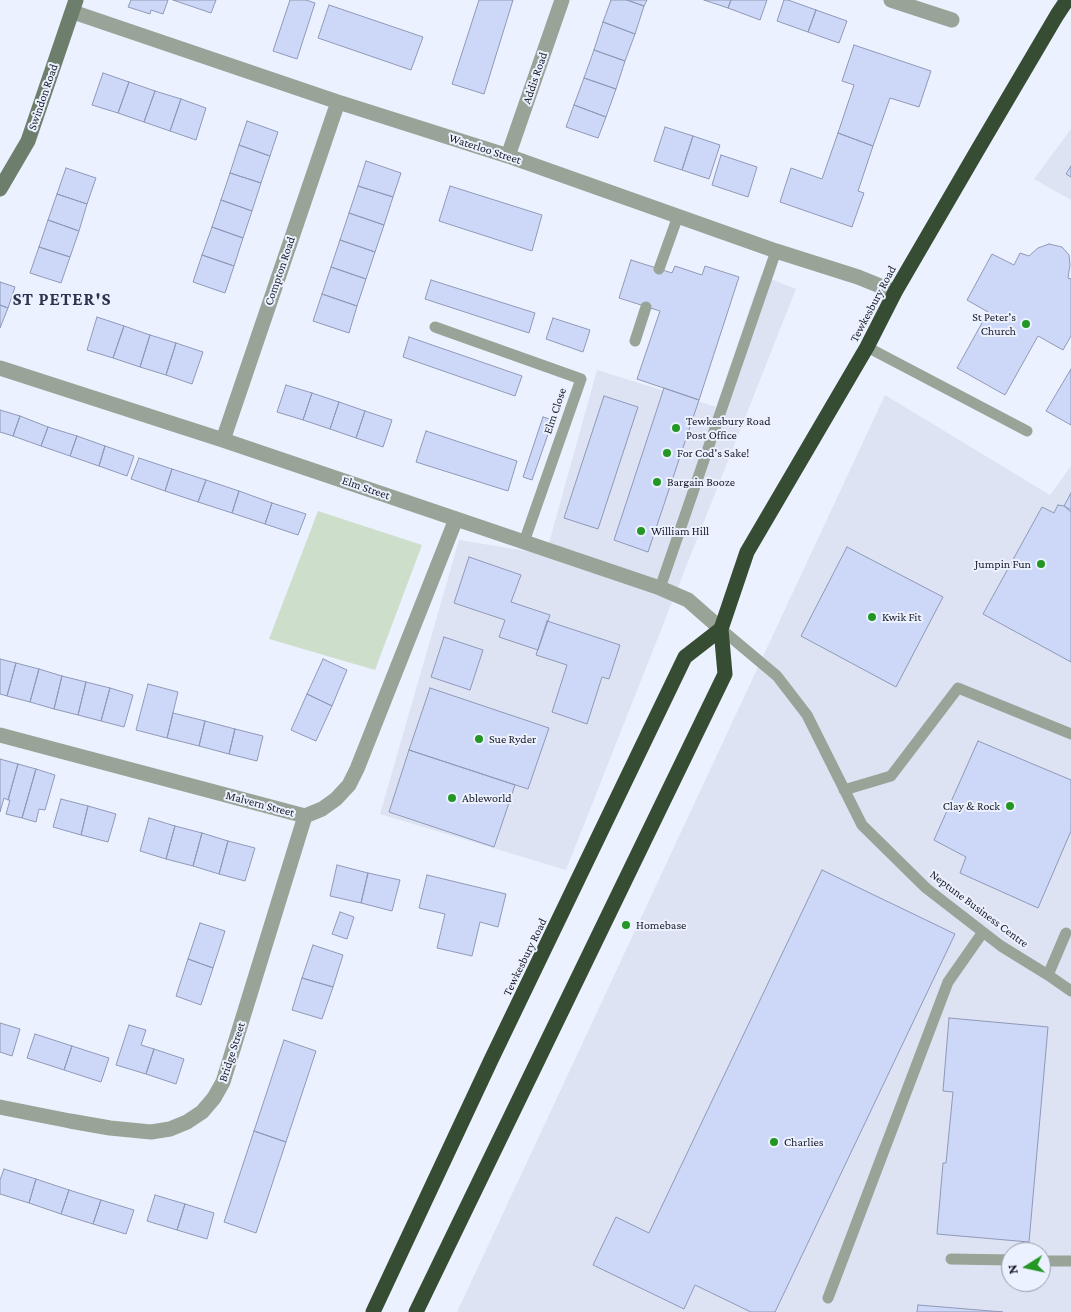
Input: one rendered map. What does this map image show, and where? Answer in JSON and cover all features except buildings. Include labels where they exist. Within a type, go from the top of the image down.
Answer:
[{"type":"highway","name":"Tewkesbury Road","points":[[416,1312],[724,674],[722,629],[747,552],[867,347],[895,292],[1067,0]]},
{"type":"highway","name":"Tewkesbury Road","points":[[373,1312],[491,1060],[686,657],[722,629]]},
{"type":"street","name":"Addis Road","points":[[508,156],[562,0]]},
{"type":"street","points":[[892,0],[952,20]]},
{"type":"street","name":"Waterloo Street","points":[[75,6],[338,102],[508,156],[895,292]]},
{"type":"street","name":"Swindon Road","points":[[0,189],[28,141],[75,6]]},
{"type":"street","name":"Compton Road","points":[[223,440],[338,102]]},
{"type":"street","name":"Elm Street","points":[[0,368],[223,440],[660,588],[688,600],[722,629]]},
{"type":"street","name":"Malvern Street","points":[[0,735],[305,816],[322,809],[336,799],[348,785],[357,768],[456,519]]},
{"type":"street","name":"Bridge Street","points":[[0,1107],[110,1128],[151,1132],[170,1129],[187,1122],[202,1112],[214,1098],[223,1082],[305,816]]},
{"type":"lane","points":[[660,269],[678,216]]},
{"type":"lane","points":[[660,588],[776,251]]},
{"type":"lane","points":[[634,341],[646,307]]},
{"type":"lane","name":"Elm Close","points":[[434,327],[581,379],[524,542]]},
{"type":"lane","points":[[867,347],[1027,431]]},
{"type":"lane","name":"Neptune Business Centre","points":[[722,629],[777,676],[807,715],[862,825],[926,888],[1001,946],[1048,974],[1071,991]]},
{"type":"lane","points":[[844,790],[891,776],[958,688],[1071,734]]},
{"type":"lane","points":[[828,1298],[948,982],[983,932]]},
{"type":"lane","points":[[1048,974],[1066,933]]},
{"type":"lane","points":[[951,1259],[1001,1260]]},
{"type":"lane","points":[[1051,1261],[1071,1261]]},
{"type":"shaded area","points":[[1071,129],[1071,200],[1034,179]]},
{"type":"shaded area","points":[[761,275],[796,289],[566,870],[380,814],[459,540],[546,554],[597,370],[716,407]]},
{"type":"shaded area","points":[[885,395],[1050,495],[1071,466],[1071,1312],[457,1312]]},
{"type":"green space","points":[[318,511],[422,545],[375,670],[269,639]]},
{"type":"place","name":"St Peter's Church","points":[[1026,324]]},
{"type":"place","name":"Tewkesbury Road Post Office","points":[[676,428]]},
{"type":"place","name":"For Cod's Sake!","points":[[667,453]]},
{"type":"place","name":"Bargain Booze","points":[[657,482]]},
{"type":"place","name":"William Hill","points":[[641,531]]},
{"type":"place","name":"Jumpin Fun","points":[[1041,564]]},
{"type":"place","name":"Kwik Fit","points":[[872,617]]},
{"type":"place","name":"Sue Ryder","points":[[479,739]]},
{"type":"place","name":"Ableworld","points":[[452,798]]},
{"type":"place","name":"Clay & Rock","points":[[1010,806]]},
{"type":"place","name":"Homebase","points":[[626,925]]},
{"type":"place","name":"Charlies","points":[[774,1142]]},
{"type":"district","name":"ST PETER'S","points":[[62,299]]}]
